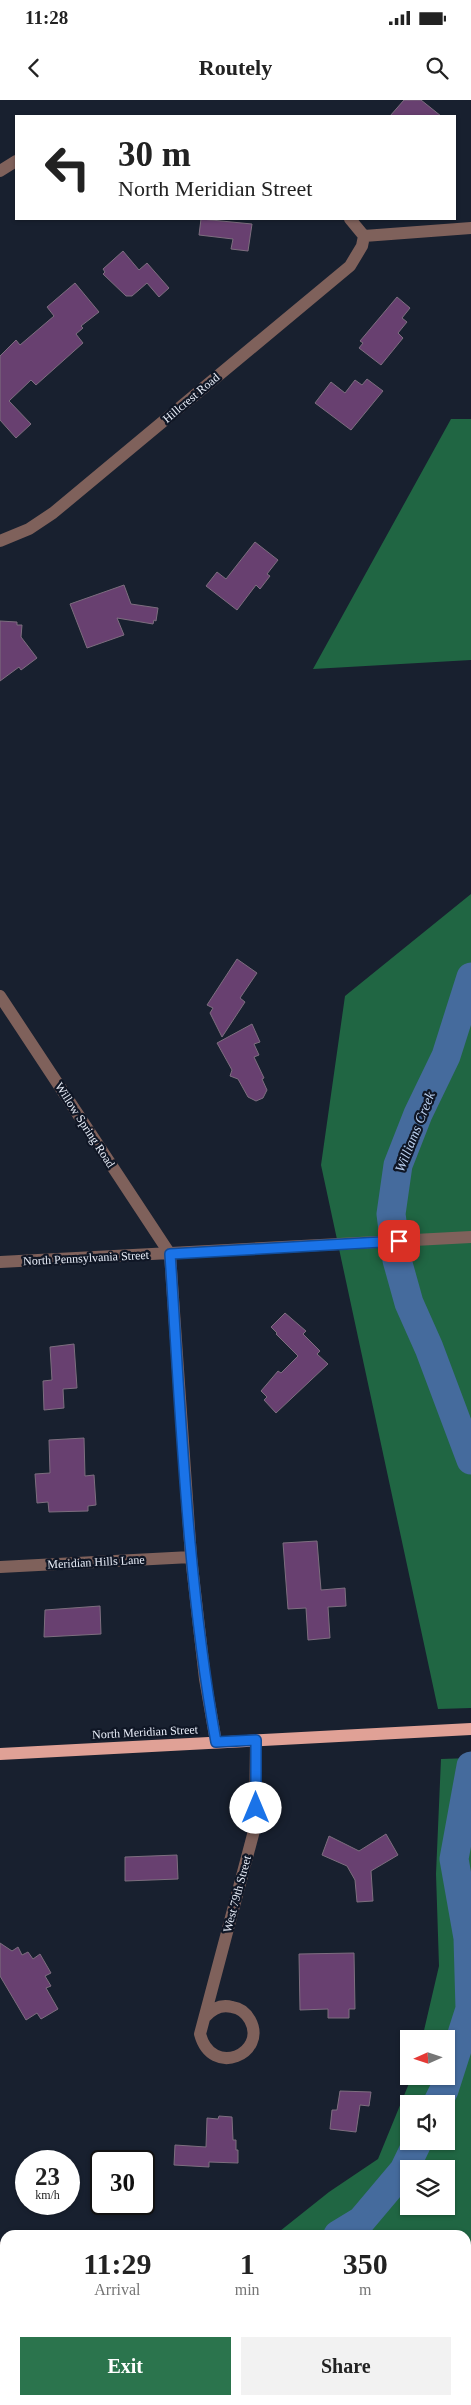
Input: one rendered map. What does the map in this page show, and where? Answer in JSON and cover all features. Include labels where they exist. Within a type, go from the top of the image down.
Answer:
[{"type":"main road","name":"North Meridian Street","points":[[0,1754],[471,1729]]},
{"type":"street","points":[[0,171],[15,163]]},
{"type":"street","points":[[351,220],[364,236],[471,228]]},
{"type":"street","name":"Hillcrest Road","points":[[0,541],[29,528],[53,513],[350,266],[362,246],[364,236]]},
{"type":"street","name":"Willow Spring Road","points":[[0,996],[170,1254]]},
{"type":"street","name":"North Pennsylvania Street","points":[[0,1262],[471,1237]]},
{"type":"street","points":[[170,1254],[191,1557],[205,1679],[216,1742]]},
{"type":"street","name":"Meridian Hills Lane","points":[[0,1567],[191,1557]]},
{"type":"street","name":"West 79th Street","points":[[205,2018],[215,2008],[222,2006],[236,2007],[242,2010],[251,2021],[253,2028],[252,2042],[247,2049],[232,2058],[215,2056],[203,2043],[200,2034],[255,1827],[256,1740]]},
{"type":"green space","points":[[451,419],[471,419],[471,660],[313,669]]},
{"type":"green space","points":[[471,894],[471,1708],[438,1709],[321,1165],[345,996]]},
{"type":"green space","points":[[471,1758],[471,2230],[281,2230],[329,2192],[378,2159],[400,2105],[400,2150],[455,2150],[455,2095],[404,2095],[408,2085],[455,2085],[455,2030],[424,2030],[439,1966],[436,1874],[441,1759]]},
{"type":"building","points":[[404,100],[421,100],[440,115],[391,115]]},
{"type":"building","points":[[201,220],[252,224],[248,251],[231,249],[233,239],[199,235]]},
{"type":"building","points":[[123,251],[139,270],[147,263],[169,288],[159,297],[147,283],[132,296],[126,296],[103,274],[105,272],[103,269]]},
{"type":"building","points":[[75,283],[99,312],[81,326],[83,328],[76,334],[83,343],[36,385],[31,380],[9,401],[31,424],[16,438],[0,420],[0,356],[16,340],[20,345],[54,316],[47,307]]},
{"type":"building","points":[[397,297],[410,308],[402,318],[407,322],[398,333],[403,338],[381,365],[359,348],[363,343],[360,341]]},
{"type":"building","points":[[367,379],[383,391],[351,430],[315,403],[331,382],[345,393],[355,380],[362,385]]},
{"type":"building","points":[[255,542],[278,560],[267,574],[270,576],[260,589],[256,585],[237,610],[206,586],[217,572],[226,579]]},
{"type":"building","points":[[124,585],[131,604],[158,608],[156,621],[154,620],[153,624],[117,618],[124,635],[87,648],[70,604]]},
{"type":"building","points":[[0,621],[17,622],[17,625],[22,625],[21,637],[37,658],[21,670],[19,667],[0,681]]},
{"type":"building","points":[[237,959],[257,973],[240,998],[245,1002],[222,1037],[210,1013],[213,1008],[207,1005]]},
{"type":"building","points":[[252,1024],[260,1042],[254,1044],[259,1055],[254,1057],[264,1078],[262,1079],[267,1090],[263,1098],[256,1101],[248,1097],[238,1079],[230,1076],[232,1070],[217,1043]]},
{"type":"building","points":[[285,1313],[306,1331],[303,1334],[320,1351],[317,1354],[328,1364],[276,1413],[264,1400],[267,1397],[261,1391],[278,1371],[281,1373],[298,1356],[271,1327]]},
{"type":"building","points":[[74,1344],[77,1388],[63,1389],[64,1408],[44,1410],[43,1381],[52,1380],[50,1347]]},
{"type":"building","points":[[84,1438],[85,1476],[94,1475],[96,1505],[88,1506],[88,1511],[49,1512],[48,1502],[37,1503],[35,1474],[50,1473],[49,1440]]},
{"type":"building","points":[[317,1541],[321,1590],[345,1588],[346,1606],[328,1607],[330,1638],[308,1640],[306,1608],[288,1609],[283,1543]]},
{"type":"building","points":[[100,1606],[101,1634],[44,1637],[45,1610]]},
{"type":"building","points":[[386,1834],[398,1855],[371,1871],[373,1901],[357,1902],[355,1880],[347,1866],[322,1855],[329,1836],[359,1851]]},
{"type":"building","points":[[177,1855],[178,1879],[125,1881],[125,1857]]},
{"type":"building","points":[[0,1943],[12,1951],[18,1947],[22,1955],[28,1952],[33,1959],[40,1954],[51,1973],[45,1976],[51,1986],[46,1988],[58,2009],[41,2019],[37,2013],[26,2020],[0,1976]]},
{"type":"building","points":[[354,1953],[355,2009],[349,2009],[349,2018],[328,2018],[328,2009],[300,2010],[299,1954]]},
{"type":"building","points":[[340,2091],[371,2092],[369,2106],[360,2105],[356,2132],[330,2129],[332,2110],[337,2110]]},
{"type":"building","points":[[219,2116],[232,2117],[233,2140],[236,2140],[238,2163],[209,2162],[209,2167],[174,2165],[175,2145],[206,2147],[207,2118],[218,2119]]},
{"type":"waterway","name":"Williams Creek","points":[[471,977],[446,1056],[418,1114],[398,1165],[391,1214],[397,1260],[409,1303],[429,1348],[471,1460]]},
{"type":"waterway","name":"Williams Creek","points":[[442,2095],[470,2009],[468,1938],[454,1859],[471,1766]]},
{"type":"waterway","name":"Williams Creek","points":[[346,2230],[361,2221],[404,2170],[414,2150]]},
{"type":"route","points":[[256,1808],[256,1740],[216,1742],[205,1679],[191,1557],[170,1254],[399,1241]]}]
